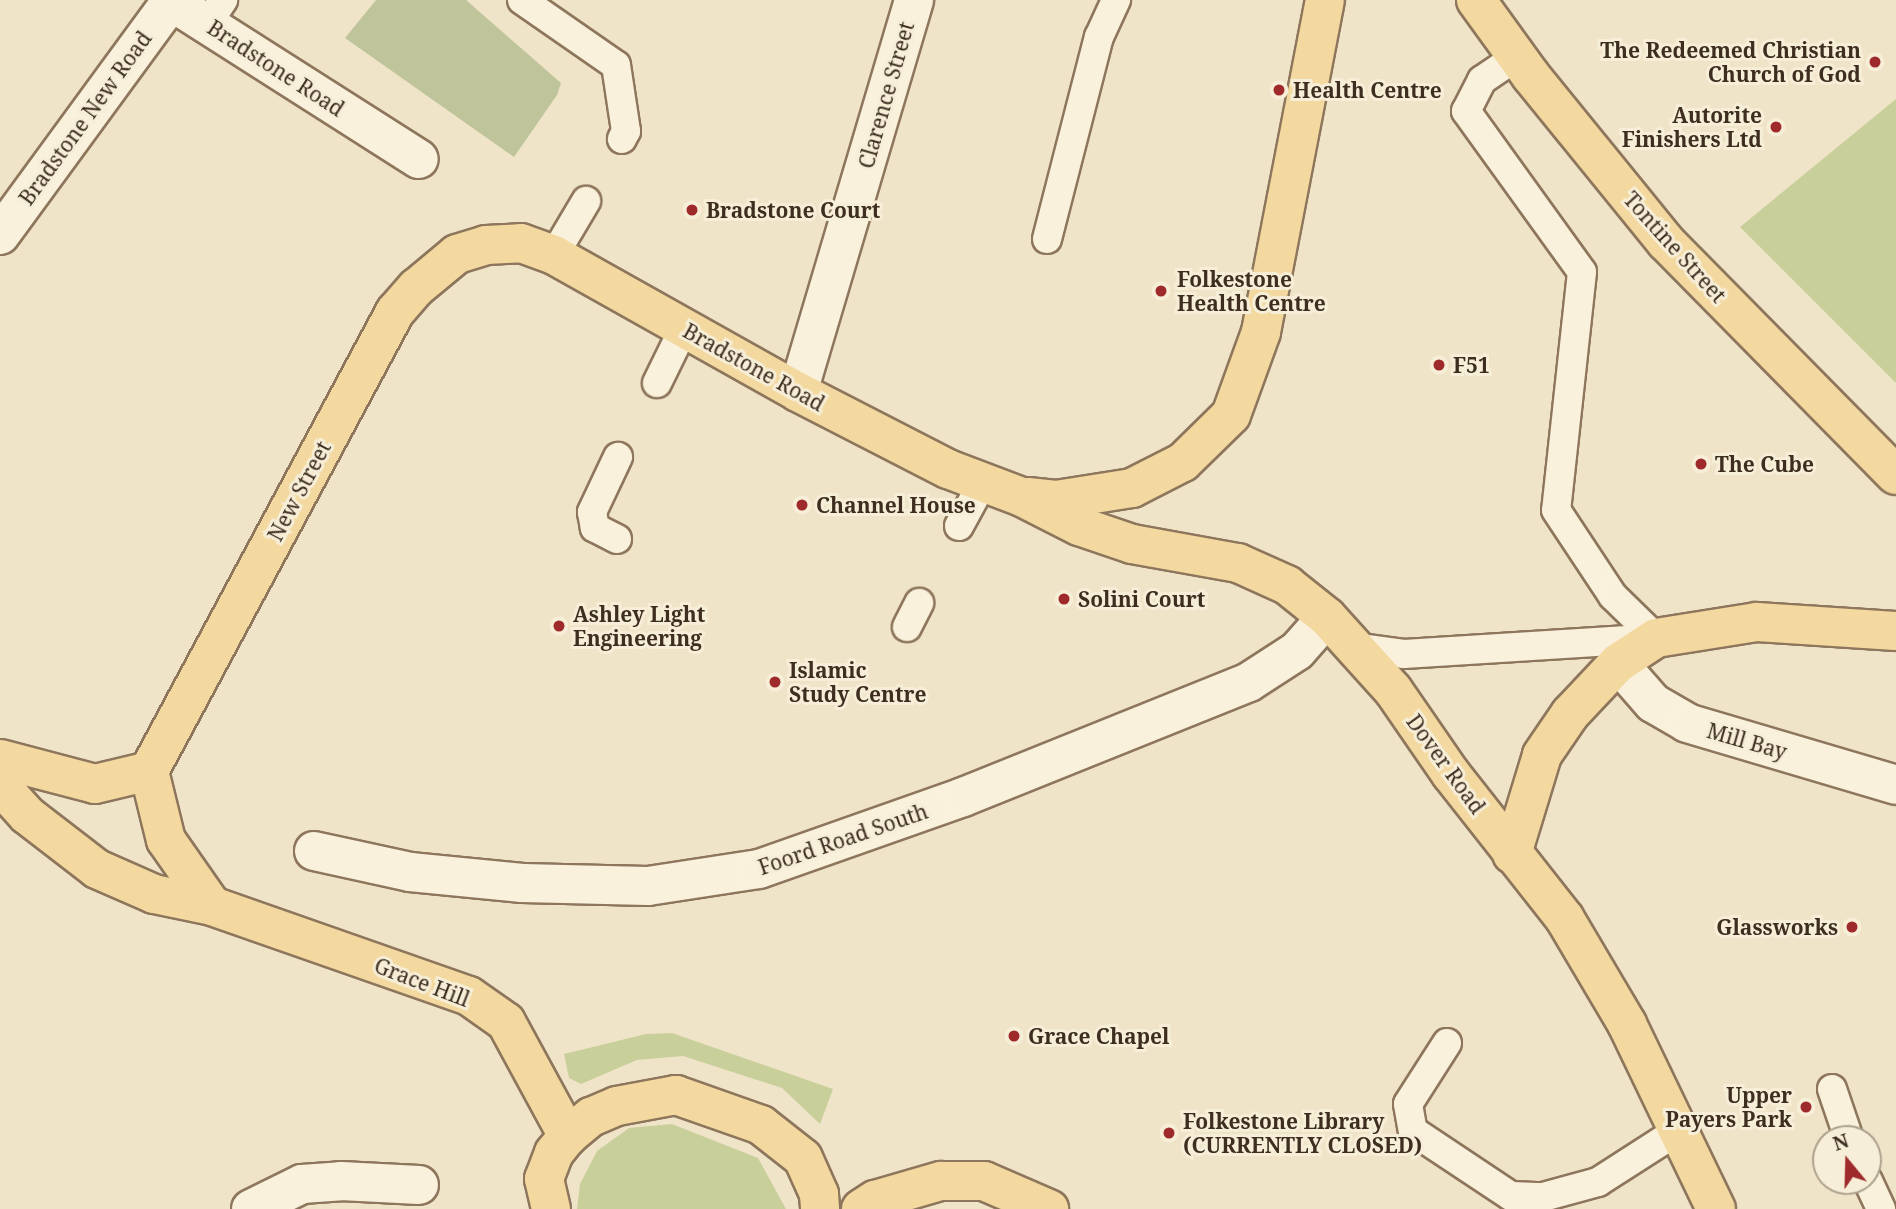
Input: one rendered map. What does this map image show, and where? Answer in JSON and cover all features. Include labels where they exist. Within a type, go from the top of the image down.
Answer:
[{"type":"main road","points":[[1022,497],[1055,499],[1132,488],[1182,462],[1231,415],[1261,332],[1325,0]]},
{"type":"main road","name":"Tontine Street","points":[[1476,0],[1516,57],[1666,242],[1896,475]]},
{"type":"main road","name":"Bradstone Road","points":[[486,245],[521,243],[554,255],[798,392],[983,482],[1022,497]]},
{"type":"main road","name":"New Street","points":[[149,771],[395,312],[416,288],[457,254],[486,245]]},
{"type":"main road","name":"Dover Road","points":[[1022,497],[1079,526],[1132,544],[1238,563],[1287,585],[1327,617],[1393,690],[1512,854],[1565,919],[1595,966],[1716,1209]]},
{"type":"main road","points":[[1512,854],[1542,755],[1570,714],[1618,663],[1656,638],[1757,622],[1896,631]]},
{"type":"main road","points":[[0,759],[95,784],[149,771],[166,840],[212,906]]},
{"type":"main road","name":"Grace Hill","points":[[0,785],[27,815],[97,869],[154,894],[212,906],[469,996],[506,1022],[568,1136]]},
{"type":"main road","points":[[551,1209],[544,1179],[554,1153],[568,1136],[591,1117],[617,1106],[676,1095],[761,1125],[803,1158],[819,1194],[820,1209]]},
{"type":"main road","points":[[861,1209],[876,1200],[941,1181],[984,1181],[1049,1209]]},
{"type":"street","name":"Clarence Street","points":[[798,392],[914,0]]},
{"type":"street","name":"Bradstone Road","points":[[170,1],[215,12],[419,159]]},
{"type":"street","name":"Bradstone New Road","points":[[0,235],[170,1]]},
{"type":"street","name":"Foord Road South","points":[[314,851],[410,872],[522,883],[649,886],[759,869],[963,797],[1249,681],[1297,651],[1327,617]]},
{"type":"street","name":"Mill Bay","points":[[1618,663],[1653,703],[1687,723],[1896,785]]},
{"type":"street","points":[[251,1209],[302,1184],[341,1181],[419,1185]]},
{"type":"lane","points":[[522,0],[616,65],[626,131],[621,139]]},
{"type":"lane","points":[[1047,239],[1099,37],[1116,0]]},
{"type":"lane","points":[[1516,57],[1482,80],[1466,111],[1581,272],[1556,510],[1613,596],[1656,638]]},
{"type":"lane","points":[[554,255],[586,201]]},
{"type":"lane","points":[[657,383],[684,328]]},
{"type":"lane","points":[[617,539],[594,528],[592,512],[618,457]]},
{"type":"lane","points":[[960,526],[983,482]]},
{"type":"lane","points":[[1354,647],[1404,654],[1656,638]]},
{"type":"lane","points":[[1447,1044],[1408,1104],[1413,1131],[1511,1196],[1543,1197],[1598,1182],[1679,1130]]},
{"type":"lane","points":[[1832,1089],[1844,1125]]},
{"type":"green space","points":[[376,0],[466,0],[561,83],[557,95],[514,157],[345,38]]},
{"type":"green space","points":[[1896,99],[1896,383],[1740,227]]},
{"type":"green space","points":[[672,1033],[833,1089],[820,1124],[782,1088],[683,1056],[637,1060],[581,1084],[569,1078],[564,1054],[646,1034]]},
{"type":"green space","points":[[672,1124],[758,1158],[786,1209],[577,1209],[580,1184],[597,1151],[629,1128]]},
{"type":"place","name":"The Redeemed Christian Church of God","points":[[1875,62]]},
{"type":"place","name":"Health Centre","points":[[1279,90]]},
{"type":"place","name":"Autorite Finishers Ltd","points":[[1776,127]]},
{"type":"place","name":"Bradstone Court","points":[[692,210]]},
{"type":"place","name":"Folkestone Health Centre","points":[[1161,291]]},
{"type":"place","name":"F51","points":[[1439,365]]},
{"type":"place","name":"The Cube","points":[[1701,464]]},
{"type":"place","name":"Channel House","points":[[802,505]]},
{"type":"place","name":"Solini Court","points":[[1064,599]]},
{"type":"place","name":"Ashley Light Engineering","points":[[559,626]]},
{"type":"place","name":"Islamic Study Centre","points":[[775,682]]},
{"type":"place","name":"Glassworks","points":[[1852,927]]},
{"type":"place","name":"Grace Chapel","points":[[1014,1036]]},
{"type":"place","name":"Upper Payers Park","points":[[1806,1107]]},
{"type":"place","name":"Folkestone Library (CURRENTLY CLOSED)","points":[[1169,1133]]}]
